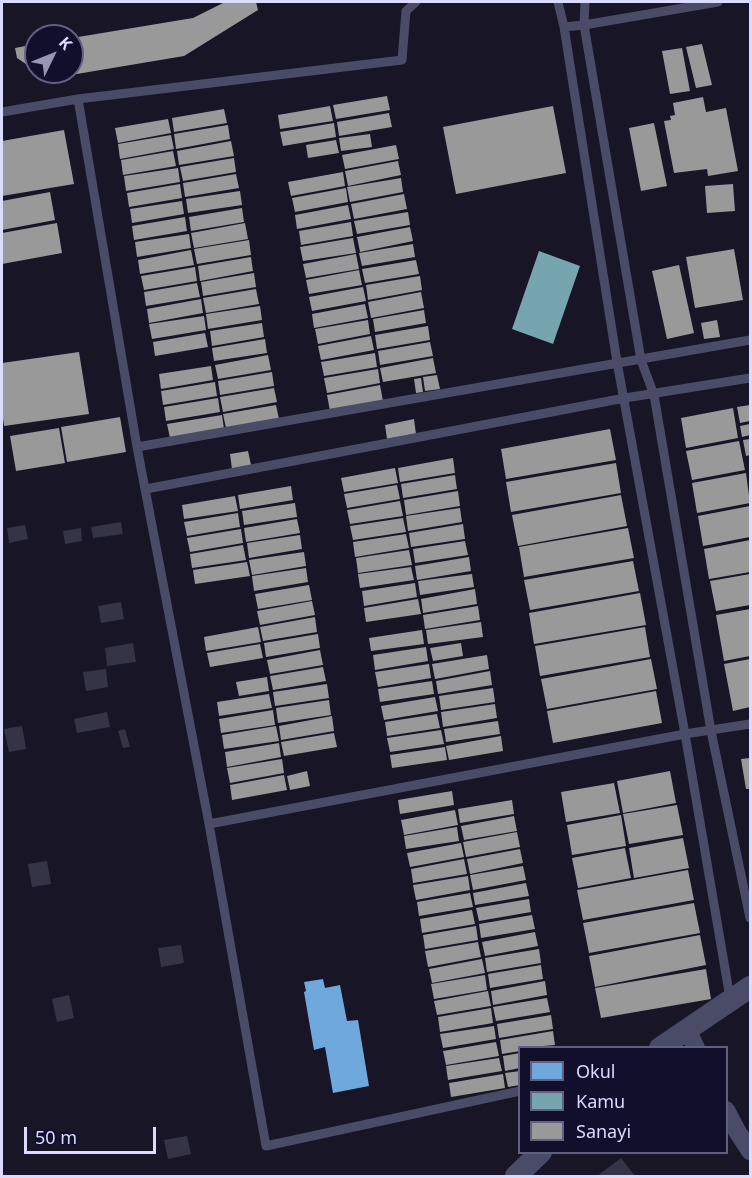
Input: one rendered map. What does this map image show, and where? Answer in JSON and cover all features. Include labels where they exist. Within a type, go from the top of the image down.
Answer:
[{"type":"street","points":[[664,1046],[692,1038],[730,1000],[750,987]]},
{"type":"street","points":[[728,1114],[750,1151]]},
{"type":"street","points":[[516,1176],[539,1154]]},
{"type":"lane","points":[[2,112],[78,99],[402,60],[406,11],[416,2]]},
{"type":"lane","points":[[558,2],[564,27],[617,362],[685,734],[730,1000]]},
{"type":"lane","points":[[585,2],[584,25],[641,360],[654,395],[711,731],[750,918]]},
{"type":"lane","points":[[564,27],[718,2]]},
{"type":"lane","points":[[78,99],[137,447],[209,824],[266,1146],[518,1091]]},
{"type":"lane","points":[[137,447],[750,340]]},
{"type":"lane","points":[[146,489],[625,398],[750,378]]},
{"type":"lane","points":[[209,824],[685,734],[750,724]]},
{"type":"building: Okul","points":[[323,979],[325,988],[340,985],[347,1021],[358,1020],[369,1086],[333,1093],[325,1047],[314,1050],[304,982]]},
{"type":"building: Kamu","points":[[539,251],[580,266],[553,344],[512,329]]},
{"type":"building: Sanayi","points":[[225,2],[256,2],[258,10],[184,56],[84,73],[84,36],[193,18]]},
{"type":"building: Sanayi","points":[[702,44],[712,85],[696,88],[686,47]]},
{"type":"building: Sanayi","points":[[24,46],[24,63],[17,58],[15,48]]},
{"type":"building: Sanayi","points":[[682,48],[690,91],[670,94],[662,51]]},
{"type":"building: Sanayi","points":[[387,96],[390,110],[336,119],[333,105]]},
{"type":"building: Sanayi","points":[[703,97],[706,112],[726,108],[738,171],[708,176],[707,169],[674,173],[664,121],[671,120],[670,116],[675,115],[673,103]]},
{"type":"building: Sanayi","points":[[330,106],[333,121],[280,129],[278,115]]},
{"type":"building: Sanayi","points":[[553,106],[566,173],[456,194],[443,127]]},
{"type":"building: Sanayi","points":[[224,109],[227,123],[174,132],[172,118]]},
{"type":"building: Sanayi","points":[[389,113],[392,127],[339,136],[337,122]]},
{"type":"building: Sanayi","points":[[168,119],[171,133],[118,143],[115,128]]},
{"type":"building: Sanayi","points":[[334,123],[336,137],[283,146],[280,132]]},
{"type":"building: Sanayi","points":[[654,123],[667,186],[641,191],[629,128]]},
{"type":"building: Sanayi","points":[[228,125],[230,139],[176,149],[174,134]]},
{"type":"building: Sanayi","points":[[64,130],[74,184],[2,196],[2,141]]},
{"type":"building: Sanayi","points":[[370,134],[372,147],[341,151],[339,138]]},
{"type":"building: Sanayi","points":[[171,135],[174,149],[120,159],[118,144]]},
{"type":"building: Sanayi","points":[[336,140],[339,153],[308,158],[306,145]]},
{"type":"building: Sanayi","points":[[231,141],[234,156],[179,165],[177,151]]},
{"type":"building: Sanayi","points":[[396,145],[399,159],[345,169],[342,155]]},
{"type":"building: Sanayi","points":[[173,151],[176,166],[123,175],[121,160]]},
{"type":"building: Sanayi","points":[[234,158],[236,172],[183,181],[180,167]]},
{"type":"building: Sanayi","points":[[398,161],[401,175],[348,186],[345,171]]},
{"type":"building: Sanayi","points":[[178,168],[180,182],[126,191],[124,176]]},
{"type":"building: Sanayi","points":[[343,172],[345,186],[291,196],[288,182]]},
{"type":"building: Sanayi","points":[[236,174],[239,188],[185,197],[183,183]]},
{"type":"building: Sanayi","points":[[401,178],[403,192],[350,202],[347,187]]},
{"type":"building: Sanayi","points":[[180,184],[182,198],[129,207],[127,193]]},
{"type":"building: Sanayi","points":[[733,184],[735,211],[707,213],[705,186]]},
{"type":"building: Sanayi","points":[[346,188],[348,202],[295,212],[292,198]]},
{"type":"building: Sanayi","points":[[240,191],[242,205],[188,213],[186,199]]},
{"type":"building: Sanayi","points":[[50,192],[55,220],[2,230],[2,201]]},
{"type":"building: Sanayi","points":[[404,194],[407,209],[354,219],[351,204]]},
{"type":"building: Sanayi","points":[[182,201],[184,214],[132,223],[130,209]]},
{"type":"building: Sanayi","points":[[348,205],[351,219],[297,229],[295,215]]},
{"type":"building: Sanayi","points":[[242,208],[244,222],[191,231],[189,217]]},
{"type":"building: Sanayi","points":[[408,212],[410,225],[357,234],[354,221]]},
{"type":"building: Sanayi","points":[[185,217],[187,231],[134,240],[132,226]]},
{"type":"building: Sanayi","points":[[351,222],[353,236],[301,245],[299,231]]},
{"type":"building: Sanayi","points":[[57,223],[62,253],[2,264],[2,233]]},
{"type":"building: Sanayi","points":[[245,223],[248,239],[194,248],[191,233]]},
{"type":"building: Sanayi","points":[[410,227],[413,241],[360,252],[357,237]]},
{"type":"building: Sanayi","points":[[189,234],[191,248],[137,257],[135,242]]},
{"type":"building: Sanayi","points":[[353,238],[356,253],[303,261],[300,247]]},
{"type":"building: Sanayi","points":[[249,240],[251,255],[197,264],[194,249]]},
{"type":"building: Sanayi","points":[[413,244],[415,257],[362,266],[359,253]]},
{"type":"building: Sanayi","points":[[734,249],[743,300],[695,308],[686,257]]},
{"type":"building: Sanayi","points":[[191,250],[194,265],[140,274],[138,260]]},
{"type":"building: Sanayi","points":[[356,254],[359,269],[306,278],[303,264]]},
{"type":"building: Sanayi","points":[[251,257],[253,271],[200,281],[198,266]]},
{"type":"building: Sanayi","points":[[416,260],[419,274],[365,283],[362,269]]},
{"type":"building: Sanayi","points":[[679,265],[694,333],[667,339],[652,271]]},
{"type":"building: Sanayi","points":[[195,267],[197,281],[144,290],[141,276]]},
{"type":"building: Sanayi","points":[[359,270],[362,285],[309,294],[306,280]]},
{"type":"building: Sanayi","points":[[254,273],[256,287],[203,296],[201,282]]},
{"type":"building: Sanayi","points":[[420,276],[422,290],[368,300],[366,285]]},
{"type":"building: Sanayi","points":[[197,283],[200,297],[146,306],[144,292]]},
{"type":"building: Sanayi","points":[[363,287],[366,301],[312,311],[309,297]]},
{"type":"building: Sanayi","points":[[256,289],[259,304],[206,313],[203,298]]},
{"type":"building: Sanayi","points":[[421,292],[424,308],[371,318],[368,302]]},
{"type":"building: Sanayi","points":[[201,299],[203,313],[149,323],[147,309]]},
{"type":"building: Sanayi","points":[[365,304],[368,318],[314,328],[312,314]]},
{"type":"building: Sanayi","points":[[260,306],[262,320],[208,329],[206,314]]},
{"type":"building: Sanayi","points":[[424,310],[426,323],[375,332],[373,319]]},
{"type":"building: Sanayi","points":[[204,316],[206,330],[152,339],[149,324]]},
{"type":"building: Sanayi","points":[[368,320],[370,334],[318,344],[315,329]]},
{"type":"building: Sanayi","points":[[717,320],[720,337],[704,339],[701,323]]},
{"type":"building: Sanayi","points":[[262,323],[264,337],[212,346],[210,331]]},
{"type":"building: Sanayi","points":[[428,326],[430,340],[377,349],[375,335]]},
{"type":"building: Sanayi","points":[[205,333],[208,347],[155,356],[153,342]]},
{"type":"building: Sanayi","points":[[371,336],[374,350],[321,360],[318,346]]},
{"type":"building: Sanayi","points":[[265,339],[267,353],[214,361],[212,348]]},
{"type":"building: Sanayi","points":[[430,342],[433,356],[380,365],[378,351]]},
{"type":"building: Sanayi","points":[[79,352],[89,414],[4,426],[2,363]]},
{"type":"building: Sanayi","points":[[375,353],[377,367],[324,376],[321,362]]},
{"type":"building: Sanayi","points":[[268,355],[271,370],[218,379],[215,365]]},
{"type":"building: Sanayi","points":[[433,358],[436,373],[383,382],[380,368]]},
{"type":"building: Sanayi","points":[[211,366],[213,380],[161,389],[159,374]]},
{"type":"building: Sanayi","points":[[378,369],[380,383],[327,393],[324,378]]},
{"type":"building: Sanayi","points":[[272,372],[274,386],[220,395],[218,381]]},
{"type":"building: Sanayi","points":[[437,375],[440,389],[425,391],[423,377]]},
{"type":"building: Sanayi","points":[[421,378],[423,392],[416,393],[414,379]]},
{"type":"building: Sanayi","points":[[215,382],[217,396],[163,405],[161,391]]},
{"type":"building: Sanayi","points":[[380,385],[383,401],[330,411],[327,395]]},
{"type":"building: Sanayi","points":[[274,388],[277,402],[223,412],[220,397]]},
{"type":"building: Sanayi","points":[[218,398],[220,412],[166,421],[164,407]]},
{"type":"building: Sanayi","points":[[276,405],[279,419],[226,428],[223,414]]},
{"type":"building: Sanayi","points":[[750,405],[750,421],[740,423],[737,407]]},
{"type":"building: Sanayi","points":[[733,408],[738,438],[686,448],[681,418]]},
{"type":"building: Sanayi","points":[[222,415],[224,429],[170,438],[167,424]]},
{"type":"building: Sanayi","points":[[120,417],[126,452],[67,462],[61,427]]},
{"type":"building: Sanayi","points":[[414,419],[416,434],[387,439],[385,425]]},
{"type":"building: Sanayi","points":[[750,424],[750,435],[742,437],[740,426]]},
{"type":"building: Sanayi","points":[[59,428],[65,463],[16,471],[10,436]]},
{"type":"building: Sanayi","points":[[610,429],[616,460],[506,479],[501,449]]},
{"type":"building: Sanayi","points":[[750,439],[750,455],[746,456],[743,440]]},
{"type":"building: Sanayi","points":[[739,441],[745,470],[692,480],[686,451]]},
{"type":"building: Sanayi","points":[[248,451],[251,465],[232,469],[230,454]]},
{"type":"building: Sanayi","points":[[453,458],[455,473],[400,482],[398,468]]},
{"type":"building: Sanayi","points":[[616,463],[621,493],[511,512],[506,482]]},
{"type":"building: Sanayi","points":[[395,468],[398,483],[344,492],[341,478]]},
{"type":"building: Sanayi","points":[[746,473],[750,503],[697,513],[692,483]]},
{"type":"building: Sanayi","points":[[455,475],[457,489],[403,498],[401,484]]},
{"type":"building: Sanayi","points":[[397,485],[400,499],[347,508],[344,494]]},
{"type":"building: Sanayi","points":[[291,486],[293,500],[240,509],[238,495]]},
{"type":"building: Sanayi","points":[[458,491],[460,506],[406,515],[404,500]]},
{"type":"building: Sanayi","points":[[621,495],[627,526],[518,546],[512,515]]},
{"type":"building: Sanayi","points":[[235,496],[238,511],[184,519],[182,505]]},
{"type":"building: Sanayi","points":[[400,501],[403,516],[350,524],[347,510]]},
{"type":"building: Sanayi","points":[[295,503],[297,517],[244,525],[242,511]]},
{"type":"building: Sanayi","points":[[750,506],[750,537],[703,546],[698,516]]},
{"type":"building: Sanayi","points":[[460,508],[462,522],[408,531],[406,516]]},
{"type":"building: Sanayi","points":[[238,513],[240,527],[187,536],[184,522]]},
{"type":"building: Sanayi","points":[[403,518],[406,532],[353,540],[350,526]]},
{"type":"building: Sanayi","points":[[297,519],[300,533],[246,542],[244,528]]},
{"type":"building: Sanayi","points":[[463,524],[465,539],[411,547],[409,533]]},
{"type":"building: Sanayi","points":[[628,528],[634,558],[524,577],[519,547]]},
{"type":"building: Sanayi","points":[[241,529],[243,543],[190,552],[187,538]]},
{"type":"building: Sanayi","points":[[406,534],[409,548],[355,557],[353,542]]},
{"type":"building: Sanayi","points":[[300,535],[302,549],[249,558],[247,543]]},
{"type":"building: Sanayi","points":[[750,540],[750,572],[709,579],[704,549]]},
{"type":"building: Sanayi","points":[[465,541],[468,555],[415,563],[413,549]]},
{"type":"building: Sanayi","points":[[243,545],[246,560],[192,568],[190,554]]},
{"type":"building: Sanayi","points":[[409,550],[412,565],[358,573],[356,558]]},
{"type":"building: Sanayi","points":[[304,552],[306,566],[252,575],[249,560]]},
{"type":"building: Sanayi","points":[[469,557],[471,571],[417,580],[415,566]]},
{"type":"building: Sanayi","points":[[633,561],[639,591],[530,610],[524,580]]},
{"type":"building: Sanayi","points":[[247,562],[250,576],[195,584],[193,570]]},
{"type":"building: Sanayi","points":[[411,567],[414,580],[360,588],[358,574]]},
{"type":"building: Sanayi","points":[[306,568],[308,582],[254,591],[252,576]]},
{"type":"building: Sanayi","points":[[472,574],[474,587],[420,595],[418,581]]},
{"type":"building: Sanayi","points":[[750,574],[750,605],[716,611],[710,581]]},
{"type":"building: Sanayi","points":[[415,583],[417,597],[364,606],[362,591]]},
{"type":"building: Sanayi","points":[[309,585],[312,600],[258,609],[255,594]]},
{"type":"building: Sanayi","points":[[475,589],[477,604],[423,613],[421,599]]},
{"type":"building: Sanayi","points":[[640,593],[646,625],[534,644],[529,613]]},
{"type":"building: Sanayi","points":[[418,599],[421,614],[366,622],[364,608]]},
{"type":"building: Sanayi","points":[[312,601],[315,615],[260,625],[257,611]]},
{"type":"building: Sanayi","points":[[478,606],[480,620],[425,629],[423,615]]},
{"type":"building: Sanayi","points":[[750,609],[750,656],[724,661],[716,615]]},
{"type":"building: Sanayi","points":[[315,617],[317,632],[263,641],[260,627]]},
{"type":"building: Sanayi","points":[[481,622],[483,637],[428,644],[426,630]]},
{"type":"building: Sanayi","points":[[258,627],[261,642],[206,651],[204,637]]},
{"type":"building: Sanayi","points":[[645,627],[650,657],[540,676],[535,646]]},
{"type":"building: Sanayi","points":[[422,630],[424,644],[371,651],[369,638]]},
{"type":"building: Sanayi","points":[[318,634],[320,648],[266,657],[264,643]]},
{"type":"building: Sanayi","points":[[461,643],[463,656],[433,661],[430,648]]},
{"type":"building: Sanayi","points":[[260,644],[263,658],[210,667],[207,653]]},
{"type":"building: Sanayi","points":[[426,647],[428,661],[375,670],[373,655]]},
{"type":"building: Sanayi","points":[[320,650],[323,665],[270,674],[267,660]]},
{"type":"building: Sanayi","points":[[487,655],[489,669],[435,679],[432,664]]},
{"type":"building: Sanayi","points":[[651,659],[657,689],[547,709],[541,679]]},
{"type":"building: Sanayi","points":[[750,659],[750,707],[733,711],[724,664]]},
{"type":"building: Sanayi","points":[[429,664],[431,678],[378,687],[375,672]]},
{"type":"building: Sanayi","points":[[323,667],[326,681],[273,690],[270,676]]},
{"type":"building: Sanayi","points":[[490,671],[492,685],[438,694],[436,681]]},
{"type":"building: Sanayi","points":[[267,677],[269,691],[239,696],[236,682]]},
{"type":"building: Sanayi","points":[[432,681],[434,694],[380,702],[378,689]]},
{"type":"building: Sanayi","points":[[327,684],[329,698],[275,706],[273,692]]},
{"type":"building: Sanayi","points":[[493,688],[495,702],[441,710],[439,696]]},
{"type":"building: Sanayi","points":[[656,691],[662,723],[553,743],[547,711]]},
{"type":"building: Sanayi","points":[[269,694],[272,708],[219,716],[217,702]]},
{"type":"building: Sanayi","points":[[435,697],[438,711],[384,720],[381,706]]},
{"type":"building: Sanayi","points":[[329,700],[331,715],[278,723],[276,708]]},
{"type":"building: Sanayi","points":[[495,704],[497,718],[443,727],[441,712]]},
{"type":"building: Sanayi","points":[[273,710],[275,725],[221,733],[219,719]]},
{"type":"building: Sanayi","points":[[437,714],[440,728],[387,736],[385,722]]},
{"type":"building: Sanayi","points":[[332,716],[334,731],[281,740],[279,726]]},
{"type":"building: Sanayi","points":[[498,721],[500,734],[446,742],[444,729]]},
{"type":"building: Sanayi","points":[[276,726],[279,741],[224,749],[222,735]]},
{"type":"building: Sanayi","points":[[441,730],[444,744],[390,752],[387,738]]},
{"type":"building: Sanayi","points":[[334,733],[337,747],[284,756],[281,742]]},
{"type":"building: Sanayi","points":[[501,736],[503,751],[449,760],[446,746]]},
{"type":"building: Sanayi","points":[[279,743],[281,757],[227,767],[225,752]]},
{"type":"building: Sanayi","points":[[445,747],[447,760],[392,768],[390,755]]},
{"type":"building: Sanayi","points":[[750,758],[750,789],[746,789],[741,759]]},
{"type":"building: Sanayi","points":[[282,759],[284,773],[230,783],[227,768]]},
{"type":"building: Sanayi","points":[[307,771],[310,786],[290,790],[287,776]]},
{"type":"building: Sanayi","points":[[670,771],[676,803],[623,813],[617,781]]},
{"type":"building: Sanayi","points":[[284,775],[287,790],[232,800],[230,785]]},
{"type":"building: Sanayi","points":[[614,783],[620,813],[566,822],[561,792]]},
{"type":"building: Sanayi","points":[[452,791],[454,805],[400,814],[398,800]]},
{"type":"building: Sanayi","points":[[512,800],[514,814],[460,823],[458,809]]},
{"type":"building: Sanayi","points":[[677,805],[683,835],[629,844],[623,814]]},
{"type":"building: Sanayi","points":[[455,810],[458,825],[404,835],[401,820]]},
{"type":"building: Sanayi","points":[[621,815],[626,846],[572,855],[567,825]]},
{"type":"building: Sanayi","points":[[514,816],[517,831],[464,840],[461,826]]},
{"type":"building: Sanayi","points":[[457,827],[459,841],[406,849],[404,836]]},
{"type":"building: Sanayi","points":[[517,832],[520,847],[466,857],[463,842]]},
{"type":"building: Sanayi","points":[[683,838],[689,868],[634,878],[629,848]]},
{"type":"building: Sanayi","points":[[461,843],[464,857],[410,867],[407,853]]},
{"type":"building: Sanayi","points":[[625,848],[631,878],[578,888],[572,858]]},
{"type":"building: Sanayi","points":[[520,849],[523,863],[470,874],[467,859]]},
{"type":"building: Sanayi","points":[[464,859],[467,874],[413,883],[411,869]]},
{"type":"building: Sanayi","points":[[523,866],[526,880],[473,890],[470,875]]},
{"type":"building: Sanayi","points":[[688,870],[694,900],[583,920],[577,890]]},
{"type":"building: Sanayi","points":[[468,876],[470,890],[416,900],[413,885]]},
{"type":"building: Sanayi","points":[[526,883],[529,896],[475,905],[473,893]]},
{"type":"building: Sanayi","points":[[470,893],[473,907],[419,916],[417,902]]},
{"type":"building: Sanayi","points":[[529,899],[531,912],[479,921],[476,908]]},
{"type":"building: Sanayi","points":[[694,903],[700,933],[589,953],[583,923]]},
{"type":"building: Sanayi","points":[[472,910],[475,924],[422,933],[420,919]]},
{"type":"building: Sanayi","points":[[532,915],[535,929],[481,938],[479,924]]},
{"type":"building: Sanayi","points":[[476,926],[478,940],[425,949],[423,935]]},
{"type":"building: Sanayi","points":[[535,932],[538,946],[485,956],[482,942]]},
{"type":"building: Sanayi","points":[[700,935],[706,965],[595,987],[589,956]]},
{"type":"building: Sanayi","points":[[478,942],[481,957],[428,967],[425,951]]},
{"type":"building: Sanayi","points":[[539,949],[541,963],[487,972],[485,958]]},
{"type":"building: Sanayi","points":[[482,959],[485,973],[432,983],[429,969]]},
{"type":"building: Sanayi","points":[[541,965],[543,979],[490,988],[488,974]]},
{"type":"building: Sanayi","points":[[706,969],[711,999],[601,1018],[595,988]]},
{"type":"building: Sanayi","points":[[485,975],[487,990],[434,999],[431,984]]},
{"type":"building: Sanayi","points":[[545,981],[547,995],[493,1005],[491,991]]},
{"type":"building: Sanayi","points":[[488,991],[491,1006],[437,1015],[434,1001]]},
{"type":"building: Sanayi","points":[[547,998],[550,1012],[496,1021],[493,1007]]},
{"type":"building: Sanayi","points":[[491,1008],[493,1023],[440,1032],[438,1017]]},
{"type":"building: Sanayi","points":[[551,1015],[553,1029],[499,1038],[497,1024]]},
{"type":"building: Sanayi","points":[[494,1026],[496,1039],[443,1048],[440,1034]]},
{"type":"building: Sanayi","points":[[553,1031],[555,1045],[518,1046],[518,1051],[502,1054],[500,1040]]},
{"type":"building: Sanayi","points":[[496,1042],[499,1056],[446,1065],[443,1051]]},
{"type":"building: Sanayi","points":[[518,1053],[518,1068],[505,1071],[503,1056]]},
{"type":"building: Sanayi","points":[[499,1058],[502,1071],[448,1080],[446,1066]]},
{"type":"building: Sanayi","points":[[518,1071],[518,1085],[508,1087],[505,1073]]},
{"type":"building: Sanayi","points":[[503,1074],[505,1088],[451,1097],[449,1083]]},
{"type":"building: Diğer","points":[[121,522],[123,534],[93,538],[91,527]]},
{"type":"building: Diğer","points":[[25,525],[28,539],[9,543],[7,528]]},
{"type":"building: Diğer","points":[[81,528],[82,541],[65,544],[63,531]]},
{"type":"building: Diğer","points":[[121,602],[124,619],[101,623],[98,606]]},
{"type":"building: Diğer","points":[[133,643],[136,662],[107,666],[105,648]]},
{"type":"building: Diğer","points":[[106,669],[108,687],[86,691],[83,672]]},
{"type":"building: Diğer","points":[[107,712],[110,727],[77,733],[74,719]]},
{"type":"building: Diğer","points":[[22,726],[26,749],[9,752],[4,729]]},
{"type":"building: Diğer","points":[[125,729],[130,747],[123,748],[118,731]]},
{"type":"building: Diğer","points":[[47,861],[51,884],[32,887],[28,864]]},
{"type":"building: Diğer","points":[[181,945],[184,963],[161,967],[158,948]]},
{"type":"building: Diğer","points":[[69,995],[74,1018],[57,1022],[52,999]]},
{"type":"building: Diğer","points":[[187,1136],[191,1154],[168,1159],[164,1140]]},
{"type":"building: Diğer","points":[[621,1158],[635,1176],[597,1176]]}]
